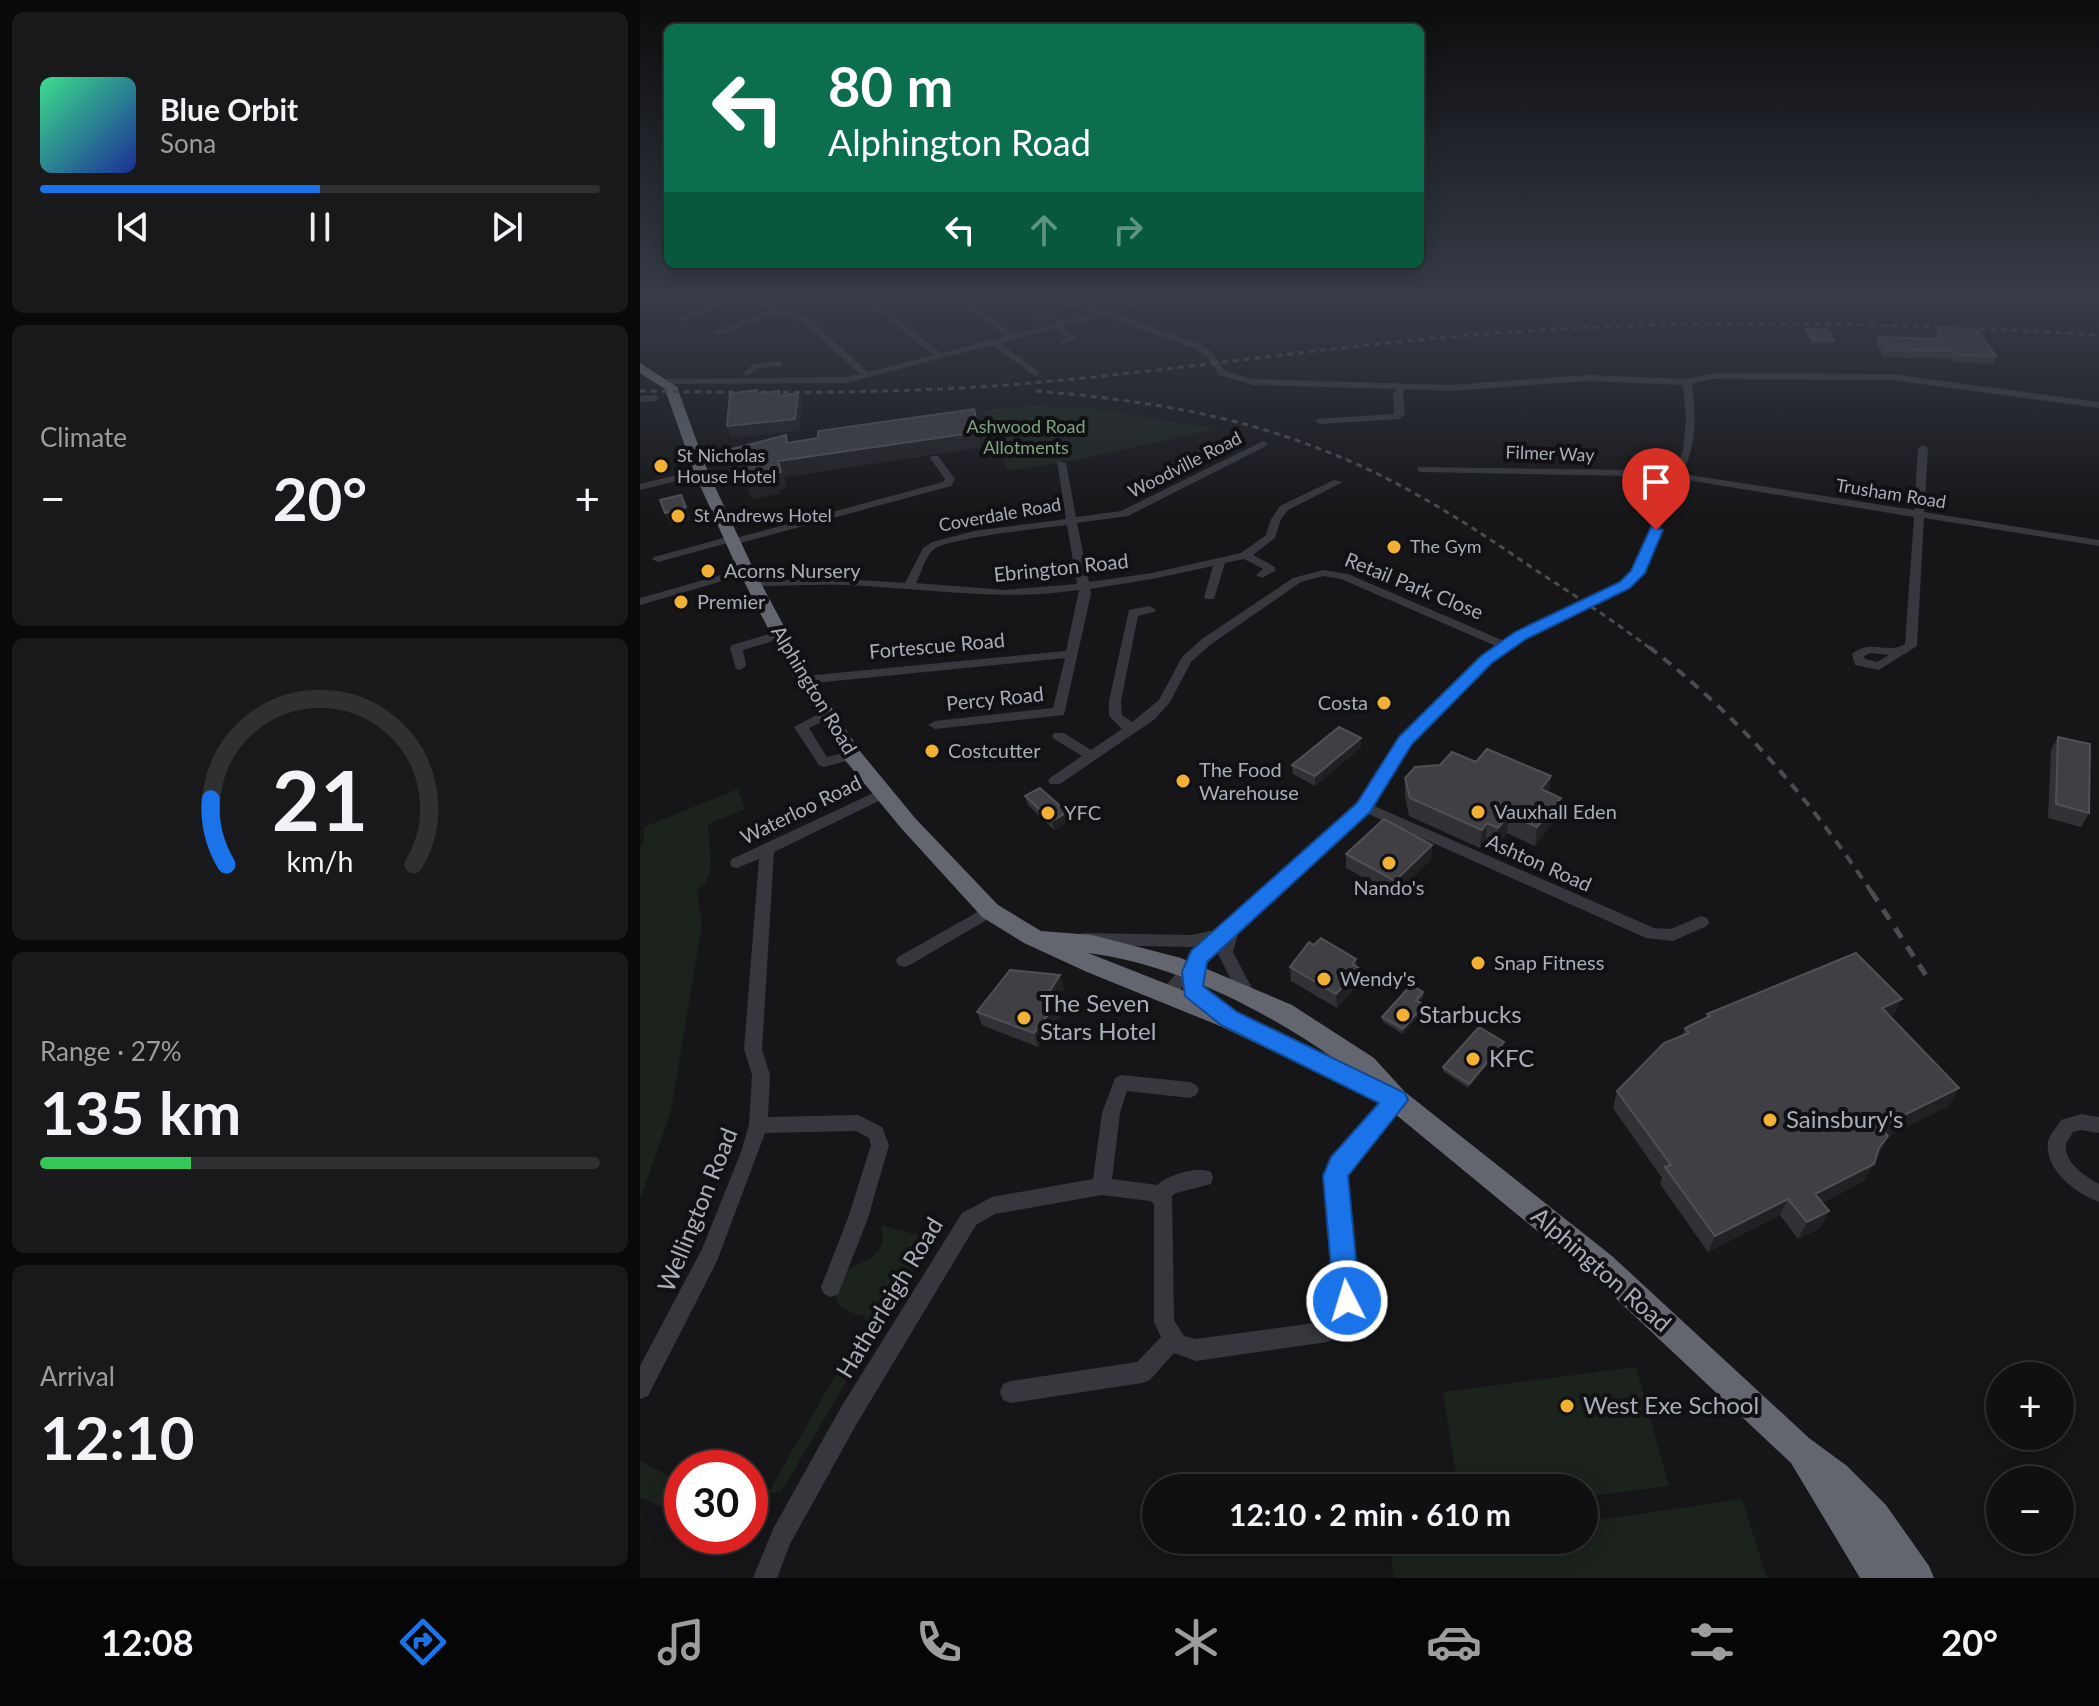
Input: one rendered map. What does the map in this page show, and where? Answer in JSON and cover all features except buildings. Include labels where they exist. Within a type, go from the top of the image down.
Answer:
[{"type":"highway","points":[[647,371],[668,382]]},
{"type":"highway","name":"Alphington Road","points":[[668,382],[701,472],[732,541],[805,680],[852,755],[882,794],[990,911],[1040,940],[1095,966],[1229,1019],[1396,1100]]},
{"type":"highway","name":"Alphington Road","points":[[1040,940],[1071,940],[1193,966],[1284,1012],[1365,1066],[1396,1100],[1602,1266],[1798,1449],[1901,1571]]},
{"type":"street","points":[[742,377],[751,371]]},
{"type":"street","points":[[861,371],[866,375]]},
{"type":"street","points":[[668,382],[742,377],[834,381],[882,371]]},
{"type":"street","points":[[1220,371],[1238,379],[1283,384],[1477,388],[1588,378],[1687,382],[1713,376],[1891,377],[2099,405]]},
{"type":"street","points":[[1166,994],[1242,917],[1364,807],[1405,741],[1503,645],[1606,597],[1631,580],[1647,553],[1688,450],[1691,419],[1687,382]]},
{"type":"street","points":[[1320,421],[1396,417],[1400,414],[1398,394],[1402,386]]},
{"type":"street","points":[[640,399],[655,398]]},
{"type":"street","name":"Woodville Road","points":[[1074,521],[1124,514],[1263,444]]},
{"type":"street","points":[[1900,652],[1911,646],[1923,448]]},
{"type":"street","points":[[658,559],[947,484],[950,479],[935,458]]},
{"type":"street","points":[[1061,463],[1085,587],[1072,654]]},
{"type":"street","name":"Filmer Way","points":[[1422,469],[1633,473],[1677,480]]},
{"type":"street","points":[[640,487],[701,472]]},
{"type":"street","name":"Trusham Road","points":[[1677,480],[2099,543]]},
{"type":"street","name":"Ebrington Road","points":[[640,602],[750,577],[991,594],[1085,587],[1219,563],[1245,555],[1271,536],[1276,519],[1284,508],[1338,482]]},
{"type":"street","name":"Coverdale Road","points":[[909,587],[928,548],[936,544],[974,534],[1074,521]]},
{"type":"street","points":[[1245,555],[1271,569],[1262,575]]},
{"type":"street","points":[[1210,597],[1219,563]]},
{"type":"street","name":"Retail Park Close","points":[[1055,781],[1131,729],[1164,702],[1176,673],[1195,649],[1309,575],[1344,576],[1503,645]]},
{"type":"street","points":[[1131,729],[1116,716],[1115,701],[1133,613],[1150,610]]},
{"type":"street","points":[[740,666],[736,648],[779,635]]},
{"type":"street","name":"Fortescue Road","points":[[805,680],[1072,654]]},
{"type":"street","name":"Percy Road","points":[[935,725],[1059,712],[1072,654]]},
{"type":"street","points":[[826,714],[801,727],[824,762],[852,755]]},
{"type":"street","points":[[1059,736],[1092,756]]},
{"type":"street","name":"Waterloo Road","points":[[737,863],[882,794]]},
{"type":"street","name":"Ashton Road","points":[[1364,807],[1652,934],[1673,935],[1701,922]]},
{"type":"street","name":"Wellington Road","points":[[640,1388],[710,1254],[758,1125],[761,1075],[753,1049],[767,849]]},
{"type":"street","points":[[904,961],[990,911]]},
{"type":"street","points":[[1071,940],[1099,937],[1204,940],[1242,917]]},
{"type":"street","points":[[1242,917],[1227,938],[1225,952],[1247,994]]},
{"type":"street","points":[[1193,966],[1193,989],[1229,1019]]},
{"type":"street","points":[[1102,1186],[1111,1113],[1121,1083],[1190,1090]]},
{"type":"street","points":[[1204,1178],[1171,1185],[1160,1195],[1164,1200],[1164,1322],[1172,1340],[1196,1350],[1327,1332],[1338,1323],[1347,1301],[1336,1176],[1339,1165],[1396,1100]]},
{"type":"street","points":[[2097,1196],[2066,1169],[2057,1142],[2067,1126],[2081,1122],[2099,1125]]},
{"type":"street","points":[[758,1125],[858,1123],[876,1133],[880,1145],[858,1218],[831,1287]]},
{"type":"street","name":"Hatherleigh Road","points":[[765,1578],[781,1537],[848,1417],[969,1219],[992,1206],[1102,1186],[1160,1195]]},
{"type":"street","points":[[1011,1392],[1142,1372],[1172,1340]]},
{"type":"street","points":[[1901,1571],[1935,1578]]},
{"type":"green space","name":"Ashwood Road Allotments","points":[[1031,406],[1086,407],[1216,429],[1077,460],[1008,471],[1000,454],[984,448],[979,425],[984,424],[984,410]]},
{"type":"green space","points":[[738,789],[745,809],[708,824],[710,870],[704,885],[697,891],[702,924],[671,1111],[640,1200],[640,847],[644,842],[644,827]]},
{"type":"green space","points":[[881,1225],[931,1239],[781,1492],[768,1493],[866,1322],[865,1316],[847,1311],[838,1302],[836,1286],[839,1277],[877,1252],[883,1235]]},
{"type":"green space","points":[[1636,1367],[1669,1486],[1598,1495],[1598,1474],[1456,1474],[1443,1392]]},
{"type":"green space","points":[[640,1461],[664,1473],[664,1508],[640,1497]]},
{"type":"green space","points":[[1742,1499],[1767,1578],[1394,1578],[1391,1554],[1598,1554],[1598,1520]]},
{"type":"railway","points":[[640,391],[961,388],[1150,371]]},
{"type":"railway","points":[[1036,391],[1144,403],[1216,417],[1286,436],[1348,461],[1403,487],[1455,517],[1651,649]]},
{"type":"railway","points":[[1649,647],[1713,702],[1771,761],[1823,824],[1872,893]]},
{"type":"railway","points":[[1871,891],[1931,983]]},
{"type":"place","name":"St Nicholas House Hotel","points":[[661,466]]},
{"type":"place","name":"St Andrews Hotel","points":[[678,516]]},
{"type":"place","name":"The Gym","points":[[1394,547]]},
{"type":"place","name":"Acorns Nursery","points":[[708,571]]},
{"type":"place","name":"Premier","points":[[681,602]]},
{"type":"place","name":"Costa","points":[[1384,703]]},
{"type":"place","name":"Costcutter","points":[[932,751]]},
{"type":"place","name":"The Food Warehouse","points":[[1183,781]]},
{"type":"place","name":"Vauxhall Eden","points":[[1478,812]]},
{"type":"place","name":"YFC","points":[[1048,813]]},
{"type":"place","name":"Nando's","points":[[1389,863]]},
{"type":"place","name":"Snap Fitness","points":[[1478,963]]},
{"type":"place","name":"Wendy's","points":[[1324,979]]},
{"type":"place","name":"Starbucks","points":[[1403,1015]]},
{"type":"place","name":"The Seven Stars Hotel","points":[[1024,1018]]},
{"type":"place","name":"KFC","points":[[1473,1059]]},
{"type":"place","name":"Sainsbury's","points":[[1770,1120]]},
{"type":"place","name":"West Exe School","points":[[1567,1406]]},
{"type":"route","points":[[1347,1301],[1336,1176],[1339,1165],[1396,1100],[1229,1019],[1201,1000],[1193,989],[1192,972],[1199,957],[1364,807],[1405,741],[1486,659],[1521,635],[1606,597],[1625,585],[1637,573],[1656,530]]}]
